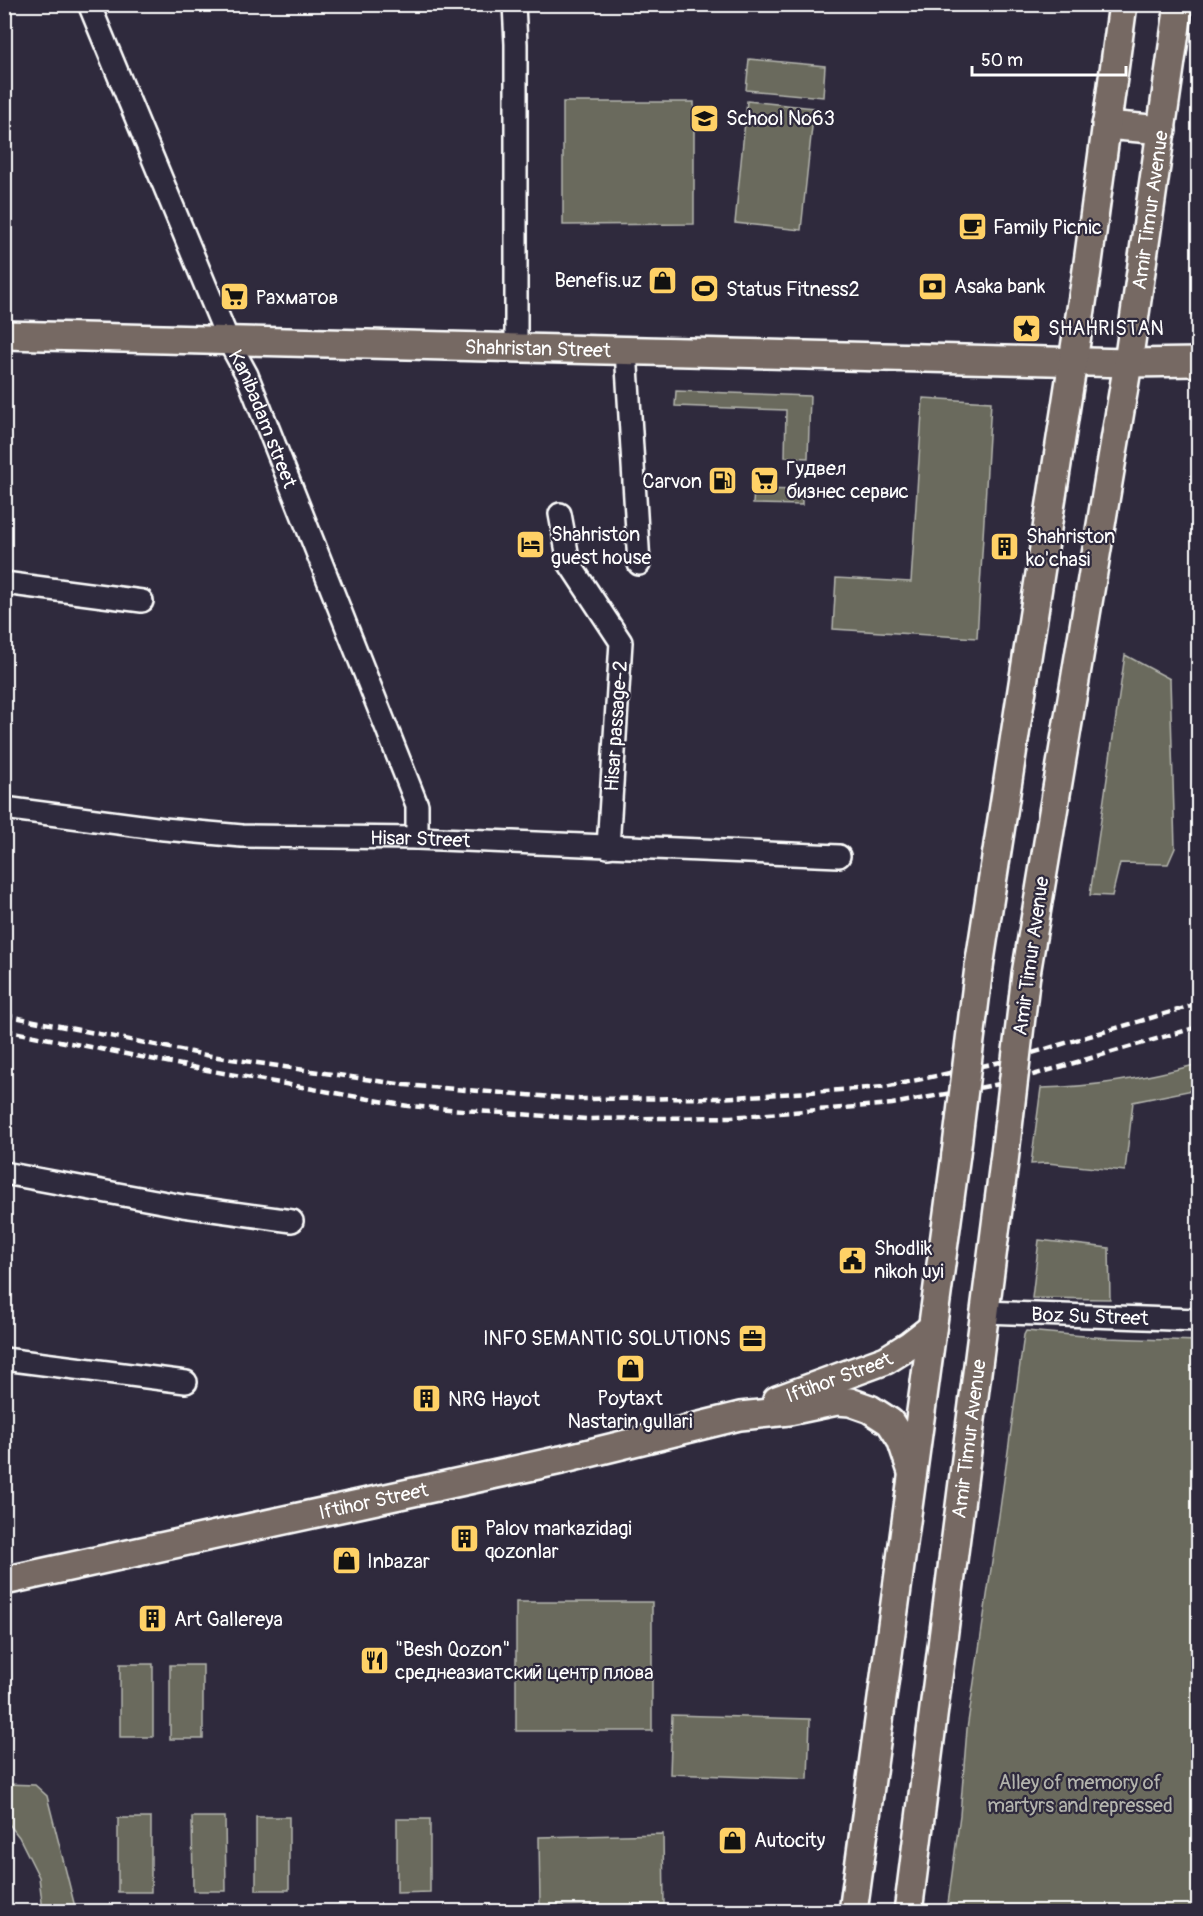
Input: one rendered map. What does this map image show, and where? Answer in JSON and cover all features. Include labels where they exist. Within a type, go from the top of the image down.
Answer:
[{"type":"main road","points":[[853,1911],[956,1154],[979,967],[1073,361],[1123,4]]},
{"type":"main road","name":"Amir Timur Avenue","points":[[908,1911],[1026,974],[1128,363],[1179,4]]},
{"type":"main road","points":[[1106,125],[1162,130]]},
{"type":"main road","name":"Shahristan Street","points":[[4,335],[1128,363],[1198,362]]},
{"type":"main road","name":"Iftihor Street","points":[[740,1416],[785,1396],[886,1360],[910,1346],[932,1328]]},
{"type":"main road","name":"Iftihor Street","points":[[4,1581],[572,1458],[740,1416],[789,1412],[837,1401],[862,1406],[884,1418],[896,1430],[912,1472]]},
{"type":"street","name":"Kanibadam street","points":[[89,4],[228,340],[247,375],[417,805],[417,838]]},
{"type":"street","points":[[514,4],[516,348]]},
{"type":"street","points":[[626,350],[639,564]]},
{"type":"street","name":"Hisar passage-2","points":[[560,514],[569,563],[621,642],[609,847]]},
{"type":"street","points":[[4,583],[142,601]]},
{"type":"street","name":"Hisar Street","points":[[4,808],[164,829],[242,836],[417,838],[839,856]]},
{"type":"street","points":[[4,1173],[183,1206],[292,1221]]},
{"type":"street","name":"Boz Su Street","points":[[984,1312],[1198,1320]]},
{"type":"street","points":[[4,1359],[186,1382]]},
{"type":"green space","points":[[749,59],[825,66],[823,97],[746,90]]},
{"type":"green space","points":[[747,101],[814,108],[801,230],[735,223]]},
{"type":"green space","points":[[563,102],[694,102],[694,224],[563,225]]},
{"type":"green space","points":[[676,391],[810,396],[808,458],[785,457],[786,410],[675,406]]},
{"type":"green space","points":[[923,398],[991,402],[977,638],[833,629],[836,578],[911,582]]},
{"type":"green space","points":[[754,489],[802,490],[802,505],[753,504]]},
{"type":"green space","points":[[1125,655],[1170,679],[1175,848],[1168,864],[1120,863],[1112,896],[1090,895]]},
{"type":"green space","points":[[1198,1064],[1198,1089],[1133,1102],[1125,1171],[1047,1163],[1031,1164],[1041,1088],[1121,1081]]},
{"type":"green space","points":[[1039,1240],[1109,1248],[1110,1299],[1032,1298]]},
{"type":"green space","name":"Alley of memory of martyrs and repressed","points":[[1026,1331],[1107,1338],[1198,1341],[1198,1911],[947,1911],[960,1815],[967,1729]]},
{"type":"green space","points":[[516,1602],[652,1602],[652,1731],[516,1731]]},
{"type":"green space","points":[[120,1664],[153,1664],[153,1737],[120,1737]]},
{"type":"green space","points":[[170,1665],[203,1665],[203,1739],[170,1739]]},
{"type":"green space","points":[[672,1715],[810,1719],[808,1779],[670,1774]]},
{"type":"green space","points":[[5,1784],[35,1785],[47,1796],[76,1911],[43,1911],[39,1877],[19,1837],[5,1819]]},
{"type":"green space","points":[[192,1817],[225,1817],[226,1891],[193,1891]]},
{"type":"green space","points":[[256,1817],[289,1817],[289,1890],[256,1890]]},
{"type":"green space","points":[[118,1818],[151,1818],[151,1892],[118,1892]]},
{"type":"green space","points":[[397,1819],[430,1819],[430,1892],[397,1893]]},
{"type":"green space","points":[[663,1834],[664,1904],[540,1906],[539,1837]]},
{"type":"railway","points":[[4,1015],[211,1056],[405,1085],[577,1099],[720,1098],[885,1087],[1005,1061],[1198,1004]]},
{"type":"railway","points":[[4,1030],[408,1106],[587,1119],[731,1117],[892,1104],[1005,1083],[1198,1027]]},
{"type":"place","name":"School №63","points":[[705,118]]},
{"type":"place","name":"Family Picnic","points":[[972,227]]},
{"type":"place","name":"Benefis.uz","points":[[663,280]]},
{"type":"place","name":"Asaka bank","points":[[933,286]]},
{"type":"place","name":"Status Fitness2","points":[[705,289]]},
{"type":"place","name":"Рахматов","points":[[235,297]]},
{"type":"place","name":"SHAHRISTAN","points":[[1027,328]]},
{"type":"place","name":"Гудвел бизнес сервис","points":[[765,480]]},
{"type":"place","name":"Carvon","points":[[723,481]]},
{"type":"place","name":"Shahriston guest house","points":[[530,545]]},
{"type":"place","name":"Shahriston ko'chasi","points":[[1005,547]]},
{"type":"place","name":"Shodlik nikoh uyi","points":[[853,1260]]},
{"type":"place","name":"INFO SEMANTIC SOLUTIONS","points":[[752,1338]]},
{"type":"place","name":"Poytaxt Nastarin gullari","points":[[630,1368]]},
{"type":"place","name":"NRG Hayot","points":[[427,1399]]},
{"type":"place","name":"Palov markazidagi qozonlar","points":[[464,1539]]},
{"type":"place","name":"Inbazar","points":[[346,1561]]},
{"type":"place","name":"Art Gallereya","points":[[153,1619]]},
{"type":"place","name":"\"Besh Qozon\" среднеазиатский центр плова","points":[[374,1661]]},
{"type":"place","name":"Autocity","points":[[733,1840]]}]
